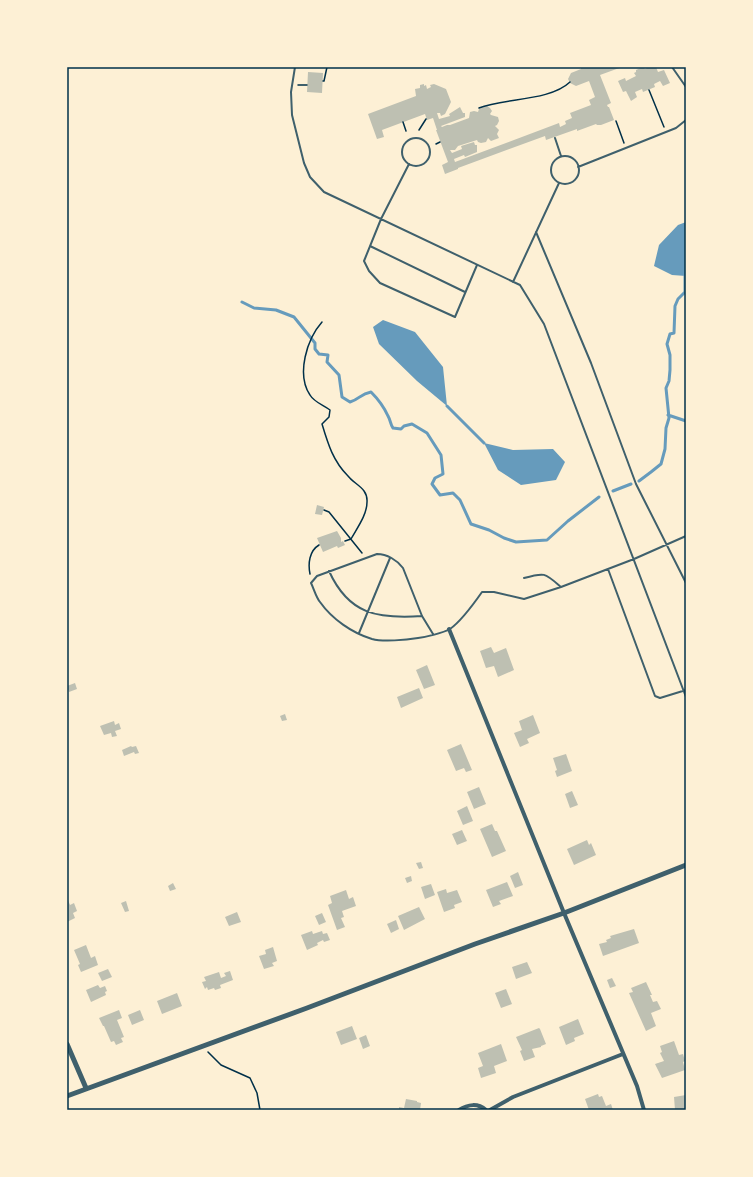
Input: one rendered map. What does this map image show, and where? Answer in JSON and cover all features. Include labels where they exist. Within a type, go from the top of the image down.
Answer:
[{"type":"street","points":[[450,629],[564,913],[637,1086],[644,1110]]},
{"type":"street","points":[[67,1096],[307,1008],[475,944],[564,913],[686,865]]},
{"type":"street","points":[[67,1044],[86,1088]]},
{"type":"street","points":[[490,1110],[532,1089],[623,1054]]},
{"type":"street","points":[[459,1110],[470,1105],[476,1105],[486,1110]]},
{"type":"lane","points":[[295,67],[291,92],[292,115],[304,164],[310,177],[324,192],[520,285],[544,324],[686,696]]},
{"type":"lane","points":[[672,67],[686,87]]},
{"type":"lane","points":[[578,167],[676,128],[686,120]]},
{"type":"lane","points":[[556,138],[562,156]]},
{"type":"lane","points":[[412,139],[422,139],[426,142],[430,149],[429,158],[423,165],[414,166],[409,164],[403,158],[403,148],[408,141],[412,139]]},
{"type":"lane","points":[[562,156],[572,158],[578,167],[578,174],[575,180],[566,184],[559,183],[552,178],[550,169],[554,161],[562,156]]},
{"type":"lane","points":[[409,164],[381,219],[364,260],[368,271],[380,283],[455,317],[477,264]]},
{"type":"lane","points":[[514,282],[559,183]]},
{"type":"lane","points":[[536,232],[591,363],[636,484],[686,583]]},
{"type":"lane","points":[[370,246],[465,292]]},
{"type":"lane","points":[[433,634],[422,616],[404,568],[399,563],[383,554],[377,554],[365,558],[317,576],[311,583],[319,602],[333,616],[351,630],[373,640],[405,641],[433,634],[450,629],[471,607],[482,592],[494,592],[524,599],[561,587],[634,559],[686,536]]},
{"type":"lane","points":[[359,633],[390,558]]},
{"type":"lane","points":[[608,569],[655,696],[660,698],[686,690]]},
{"type":"lane","points":[[330,571],[336,586],[348,600],[368,612],[380,616],[422,616]]},
{"type":"lane","points":[[524,578],[540,573],[549,577],[561,587]]},
{"type":"path","points":[[323,81],[327,67]]},
{"type":"path","points":[[479,108],[487,105],[531,97],[566,86],[570,82]]},
{"type":"path","points":[[292,85],[307,85]]},
{"type":"path","points":[[649,90],[666,132]]},
{"type":"path","points":[[419,130],[426,119]]},
{"type":"path","points":[[616,121],[626,148]]},
{"type":"path","points":[[403,122],[406,131]]},
{"type":"path","points":[[436,144],[440,142]]},
{"type":"path","points":[[322,322],[316,328],[306,352],[303,377],[310,395],[317,402],[330,410],[329,417],[322,424],[334,459],[348,477],[361,486],[366,494],[368,502],[365,513],[351,539],[345,541]]},
{"type":"path","points":[[324,510],[329,512],[365,558]]},
{"type":"path","points":[[313,580],[309,569],[310,558],[313,551],[319,545]]},
{"type":"path","points":[[202,1046],[221,1065],[250,1078],[257,1093],[260,1110]]},
{"type":"water","points":[[686,222],[686,276],[672,275],[654,266],[659,245],[678,225]]},
{"type":"water","points":[[383,320],[415,332],[443,367],[447,406],[417,381],[379,344],[373,327]]},
{"type":"water","points":[[484,443],[513,450],[553,449],[565,462],[556,480],[521,485],[498,470]]},
{"type":"building","points":[[581,67],[622,67],[600,75],[611,103],[607,105],[614,120],[601,125],[596,124],[577,131],[577,129],[546,140],[545,136],[445,174],[442,165],[448,162],[433,118],[427,120],[425,114],[382,130],[384,137],[377,139],[368,114],[416,96],[415,89],[420,88],[420,85],[424,84],[424,86],[426,85],[427,89],[431,87],[430,85],[434,84],[446,89],[451,102],[445,114],[441,116],[440,113],[437,113],[439,119],[450,116],[449,114],[460,107],[463,113],[465,113],[465,117],[441,126],[442,127],[469,118],[470,112],[478,112],[479,109],[487,106],[492,111],[490,114],[491,115],[498,117],[499,121],[495,126],[499,130],[497,134],[499,138],[491,141],[488,138],[486,142],[481,143],[477,140],[458,146],[455,150],[450,150],[452,153],[462,149],[461,146],[474,142],[475,145],[477,145],[477,152],[465,157],[464,155],[454,159],[455,162],[559,123],[560,127],[566,124],[565,121],[572,118],[570,113],[591,105],[589,100],[595,97],[589,81],[576,86],[570,83],[568,79],[571,73],[581,69]]},
{"type":"building","points":[[643,67],[645,69],[649,67],[656,67],[658,72],[664,70],[670,83],[663,86],[660,81],[654,84],[655,87],[643,92],[642,89],[635,92],[637,97],[631,101],[626,91],[623,92],[618,81],[625,78],[626,81],[636,76],[634,73],[636,70]]},
{"type":"building","points":[[308,72],[323,73],[322,93],[307,92]]},
{"type":"building","points":[[317,505],[324,507],[322,515],[315,514]]},
{"type":"building","points":[[337,531],[341,538],[341,542],[343,541],[345,545],[338,548],[337,546],[323,552],[317,538]]},
{"type":"building","points":[[491,647],[494,653],[506,648],[514,670],[498,677],[494,666],[486,668],[480,651]]},
{"type":"building","points":[[427,665],[435,685],[424,689],[416,670]]},
{"type":"building","points":[[75,683],[77,689],[69,692],[67,686]]},
{"type":"building","points":[[419,688],[423,698],[401,708],[397,697]]},
{"type":"building","points":[[285,714],[287,720],[282,721],[280,716]]},
{"type":"building","points":[[533,715],[540,733],[527,739],[529,743],[520,747],[514,733],[522,730],[519,721]]},
{"type":"building","points":[[114,721],[115,725],[119,723],[121,729],[115,731],[117,736],[112,737],[111,733],[104,735],[100,726]]},
{"type":"building","points":[[461,744],[472,770],[466,772],[464,768],[456,771],[447,750]]},
{"type":"building","points":[[131,746],[136,746],[139,753],[135,754],[134,752],[124,756],[122,750]]},
{"type":"building","points":[[566,754],[572,771],[557,777],[555,771],[557,770],[553,758]]},
{"type":"building","points":[[479,787],[486,804],[474,809],[467,792]]},
{"type":"building","points":[[572,791],[578,805],[570,808],[565,794]]},
{"type":"building","points":[[467,806],[473,821],[463,825],[457,811]]},
{"type":"building","points":[[492,824],[495,831],[497,831],[506,851],[492,857],[480,829]]},
{"type":"building","points":[[462,830],[467,841],[457,845],[452,834]]},
{"type":"building","points":[[587,840],[589,845],[591,843],[596,855],[574,865],[567,849]]},
{"type":"building","points":[[421,862],[423,868],[419,869],[416,863]]},
{"type":"building","points":[[518,872],[523,885],[515,888],[510,876]]},
{"type":"building","points":[[411,876],[412,881],[407,883],[405,878]]},
{"type":"building","points":[[507,882],[513,896],[499,901],[501,904],[493,907],[486,890]]},
{"type":"building","points":[[173,883],[176,889],[170,891],[168,886]]},
{"type":"building","points":[[431,884],[435,895],[425,899],[421,887]]},
{"type":"building","points":[[446,889],[447,893],[457,890],[462,902],[454,905],[455,908],[444,912],[437,892]]},
{"type":"building","points":[[346,890],[349,899],[353,897],[356,906],[342,911],[344,917],[341,918],[345,927],[337,930],[328,905],[332,903],[330,896]]},
{"type":"building","points":[[67,898],[70,905],[74,903],[77,911],[73,913],[75,918],[67,922]]},
{"type":"building","points":[[126,901],[129,911],[125,912],[121,903]]},
{"type":"building","points":[[419,907],[425,919],[404,930],[398,916]]},
{"type":"building","points":[[237,912],[241,922],[229,926],[225,917]]},
{"type":"building","points":[[322,913],[326,922],[319,925],[315,916]]},
{"type":"building","points":[[396,920],[399,929],[391,933],[387,924]]},
{"type":"building","points":[[634,929],[639,943],[603,956],[599,944],[607,942],[606,940],[611,938],[610,936]]},
{"type":"building","points":[[312,931],[313,934],[322,931],[323,934],[327,933],[330,940],[324,942],[323,940],[317,943],[318,945],[307,950],[301,935]]},
{"type":"building","points":[[86,945],[91,958],[95,956],[98,965],[81,972],[78,965],[80,964],[74,950]]},
{"type":"building","points":[[273,947],[277,961],[272,963],[274,966],[264,969],[259,956],[266,954],[265,950]]},
{"type":"building","points":[[527,962],[532,973],[516,979],[512,967]]},
{"type":"building","points":[[108,969],[112,977],[102,981],[98,973]]},
{"type":"building","points":[[230,971],[233,980],[220,985],[221,988],[215,990],[214,988],[208,990],[207,987],[205,989],[202,982],[206,981],[204,977],[219,972],[221,978],[226,976],[224,973]]},
{"type":"building","points":[[612,978],[616,986],[610,988],[607,980]]},
{"type":"building","points":[[646,982],[652,995],[650,995],[653,1002],[657,1001],[661,1009],[651,1013],[656,1026],[646,1031],[629,993],[633,992],[631,988]]},
{"type":"building","points":[[98,985],[100,988],[105,986],[107,991],[105,992],[106,995],[91,1002],[86,990]]},
{"type":"building","points":[[506,989],[512,1004],[501,1008],[495,993]]},
{"type":"building","points":[[177,993],[182,1006],[162,1014],[157,1001]]},
{"type":"building","points":[[119,1010],[122,1018],[117,1020],[124,1037],[121,1038],[123,1042],[116,1045],[114,1041],[111,1042],[99,1018]]},
{"type":"building","points":[[140,1010],[144,1020],[132,1025],[128,1015]]},
{"type":"building","points":[[578,1019],[584,1034],[574,1038],[575,1041],[566,1045],[559,1027]]},
{"type":"building","points":[[352,1026],[357,1039],[341,1045],[336,1032]]},
{"type":"building","points":[[539,1028],[546,1044],[532,1049],[535,1057],[524,1061],[520,1051],[522,1050],[516,1037]]},
{"type":"building","points":[[366,1035],[370,1046],[363,1049],[359,1038]]},
{"type":"building","points":[[674,1041],[679,1055],[683,1054],[685,1070],[662,1078],[655,1064],[664,1061],[660,1053],[662,1052],[660,1046]]},
{"type":"building","points":[[501,1044],[507,1061],[494,1066],[496,1073],[481,1078],[478,1068],[483,1066],[478,1053]]},
{"type":"building","points":[[598,1094],[599,1097],[602,1096],[606,1106],[611,1104],[613,1110],[589,1110],[585,1099]]},
{"type":"building","points":[[686,1095],[686,1110],[675,1110],[674,1097]]},
{"type":"building","points":[[406,1099],[421,1103],[420,1110],[399,1110],[399,1107],[404,1108]]},
{"type":"waterway","points":[[639,481],[661,464],[665,449],[666,428],[669,418],[666,388],[669,381],[670,370],[670,355],[667,344],[670,334],[674,333],[675,306],[678,299],[685,292],[685,276]]},
{"type":"waterway","points":[[242,302],[254,308],[276,310],[294,317],[315,343],[315,349],[319,354],[328,355],[327,362],[339,375],[342,397],[350,402],[364,394],[371,392],[385,409],[393,428],[401,429],[404,426],[412,424],[427,433],[441,455],[443,474],[435,478],[432,484],[440,495],[453,493],[460,500],[471,524],[516,542],[547,540],[568,521],[599,497]]},
{"type":"waterway","points":[[447,406],[484,443]]},
{"type":"waterway","points":[[668,415],[686,421]]},
{"type":"waterway","points":[[613,491],[631,484]]}]
